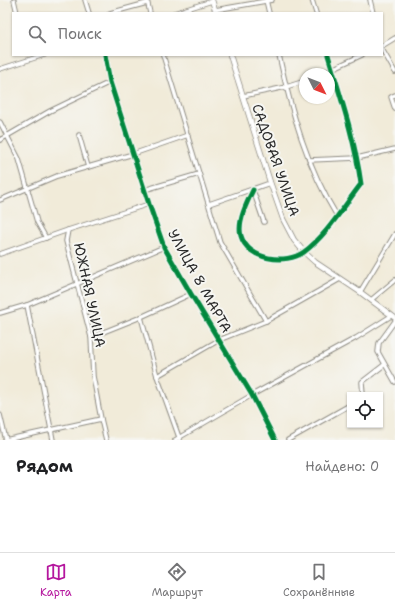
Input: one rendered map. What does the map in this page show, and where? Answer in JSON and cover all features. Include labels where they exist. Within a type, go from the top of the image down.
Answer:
[{"type":"street","points":[[14,0],[17,12]]},
{"type":"street","points":[[84,0],[89,12]]},
{"type":"street","points":[[177,12],[212,0],[215,11],[272,0]]},
{"type":"street","points":[[266,0],[269,12]]},
{"type":"street","points":[[312,0],[316,12]]},
{"type":"street","points":[[370,0],[373,12]]},
{"type":"street","points":[[113,12],[147,1],[150,12]]},
{"type":"street","points":[[383,45],[395,38]]},
{"type":"street","points":[[383,51],[395,72]]},
{"type":"street","points":[[0,68],[41,56]]},
{"type":"street","name":"УЛИЦА 8 МАРТА","points":[[105,56],[110,82],[132,154],[164,247],[252,395],[275,440]]},
{"type":"street","points":[[163,56],[220,242],[266,321]]},
{"type":"street","name":"САДОВАЯ УЛИЦА","points":[[230,56],[270,183],[283,219],[294,240],[315,262],[360,292],[393,317]]},
{"type":"street","points":[[279,56],[286,87],[310,160],[326,198],[337,216]]},
{"type":"street","points":[[328,56],[332,68]]},
{"type":"street","points":[[334,68],[360,56]]},
{"type":"street","points":[[253,190],[244,208],[241,236],[244,242],[254,252],[267,258],[293,258],[304,252],[328,229],[361,184],[357,158],[335,80]]},
{"type":"street","points":[[0,140],[50,111],[110,82]]},
{"type":"street","points":[[243,96],[299,83]]},
{"type":"street","points":[[395,95],[392,97],[395,109]]},
{"type":"street","points":[[0,122],[19,159],[37,222],[46,238]]},
{"type":"street","points":[[78,135],[88,167]]},
{"type":"street","points":[[0,200],[57,176],[132,154],[188,135]]},
{"type":"street","points":[[310,160],[357,158],[395,149]]},
{"type":"street","points":[[144,190],[200,174]]},
{"type":"street","points":[[208,204],[270,183]]},
{"type":"street","points":[[253,190],[264,222]]},
{"type":"street","points":[[68,230],[149,204]]},
{"type":"street","name":"ЮЖНАЯ УЛИЦА","points":[[0,254],[68,230]]},
{"type":"street","name":"ЮЖНАЯ УЛИЦА","points":[[68,230],[66,241],[91,337],[93,376],[106,440]]},
{"type":"street","points":[[360,292],[395,234]]},
{"type":"street","points":[[0,313],[27,305],[164,247]]},
{"type":"street","points":[[157,376],[219,340],[266,321],[340,279]]},
{"type":"street","points":[[371,300],[395,280]]},
{"type":"street","points":[[91,337],[141,317],[191,294]]},
{"type":"street","points":[[27,305],[53,440]]},
{"type":"street","points":[[141,317],[157,376],[179,439]]},
{"type":"street","points":[[174,440],[179,439],[252,395],[393,317]]},
{"type":"street","points":[[395,321],[379,343],[378,352],[395,382]]},
{"type":"street","points":[[363,392],[362,382],[384,365]]},
{"type":"street","points":[[288,440],[347,406]]},
{"type":"street","points":[[0,415],[6,440],[101,419]]},
{"type":"cycle path","points":[[105,56],[110,82],[164,247],[252,395],[275,440]]},
{"type":"cycle path","points":[[253,190],[241,218],[241,236],[245,244],[259,255],[278,259],[296,256],[313,245],[328,229],[361,184],[343,103],[328,56]]}]
